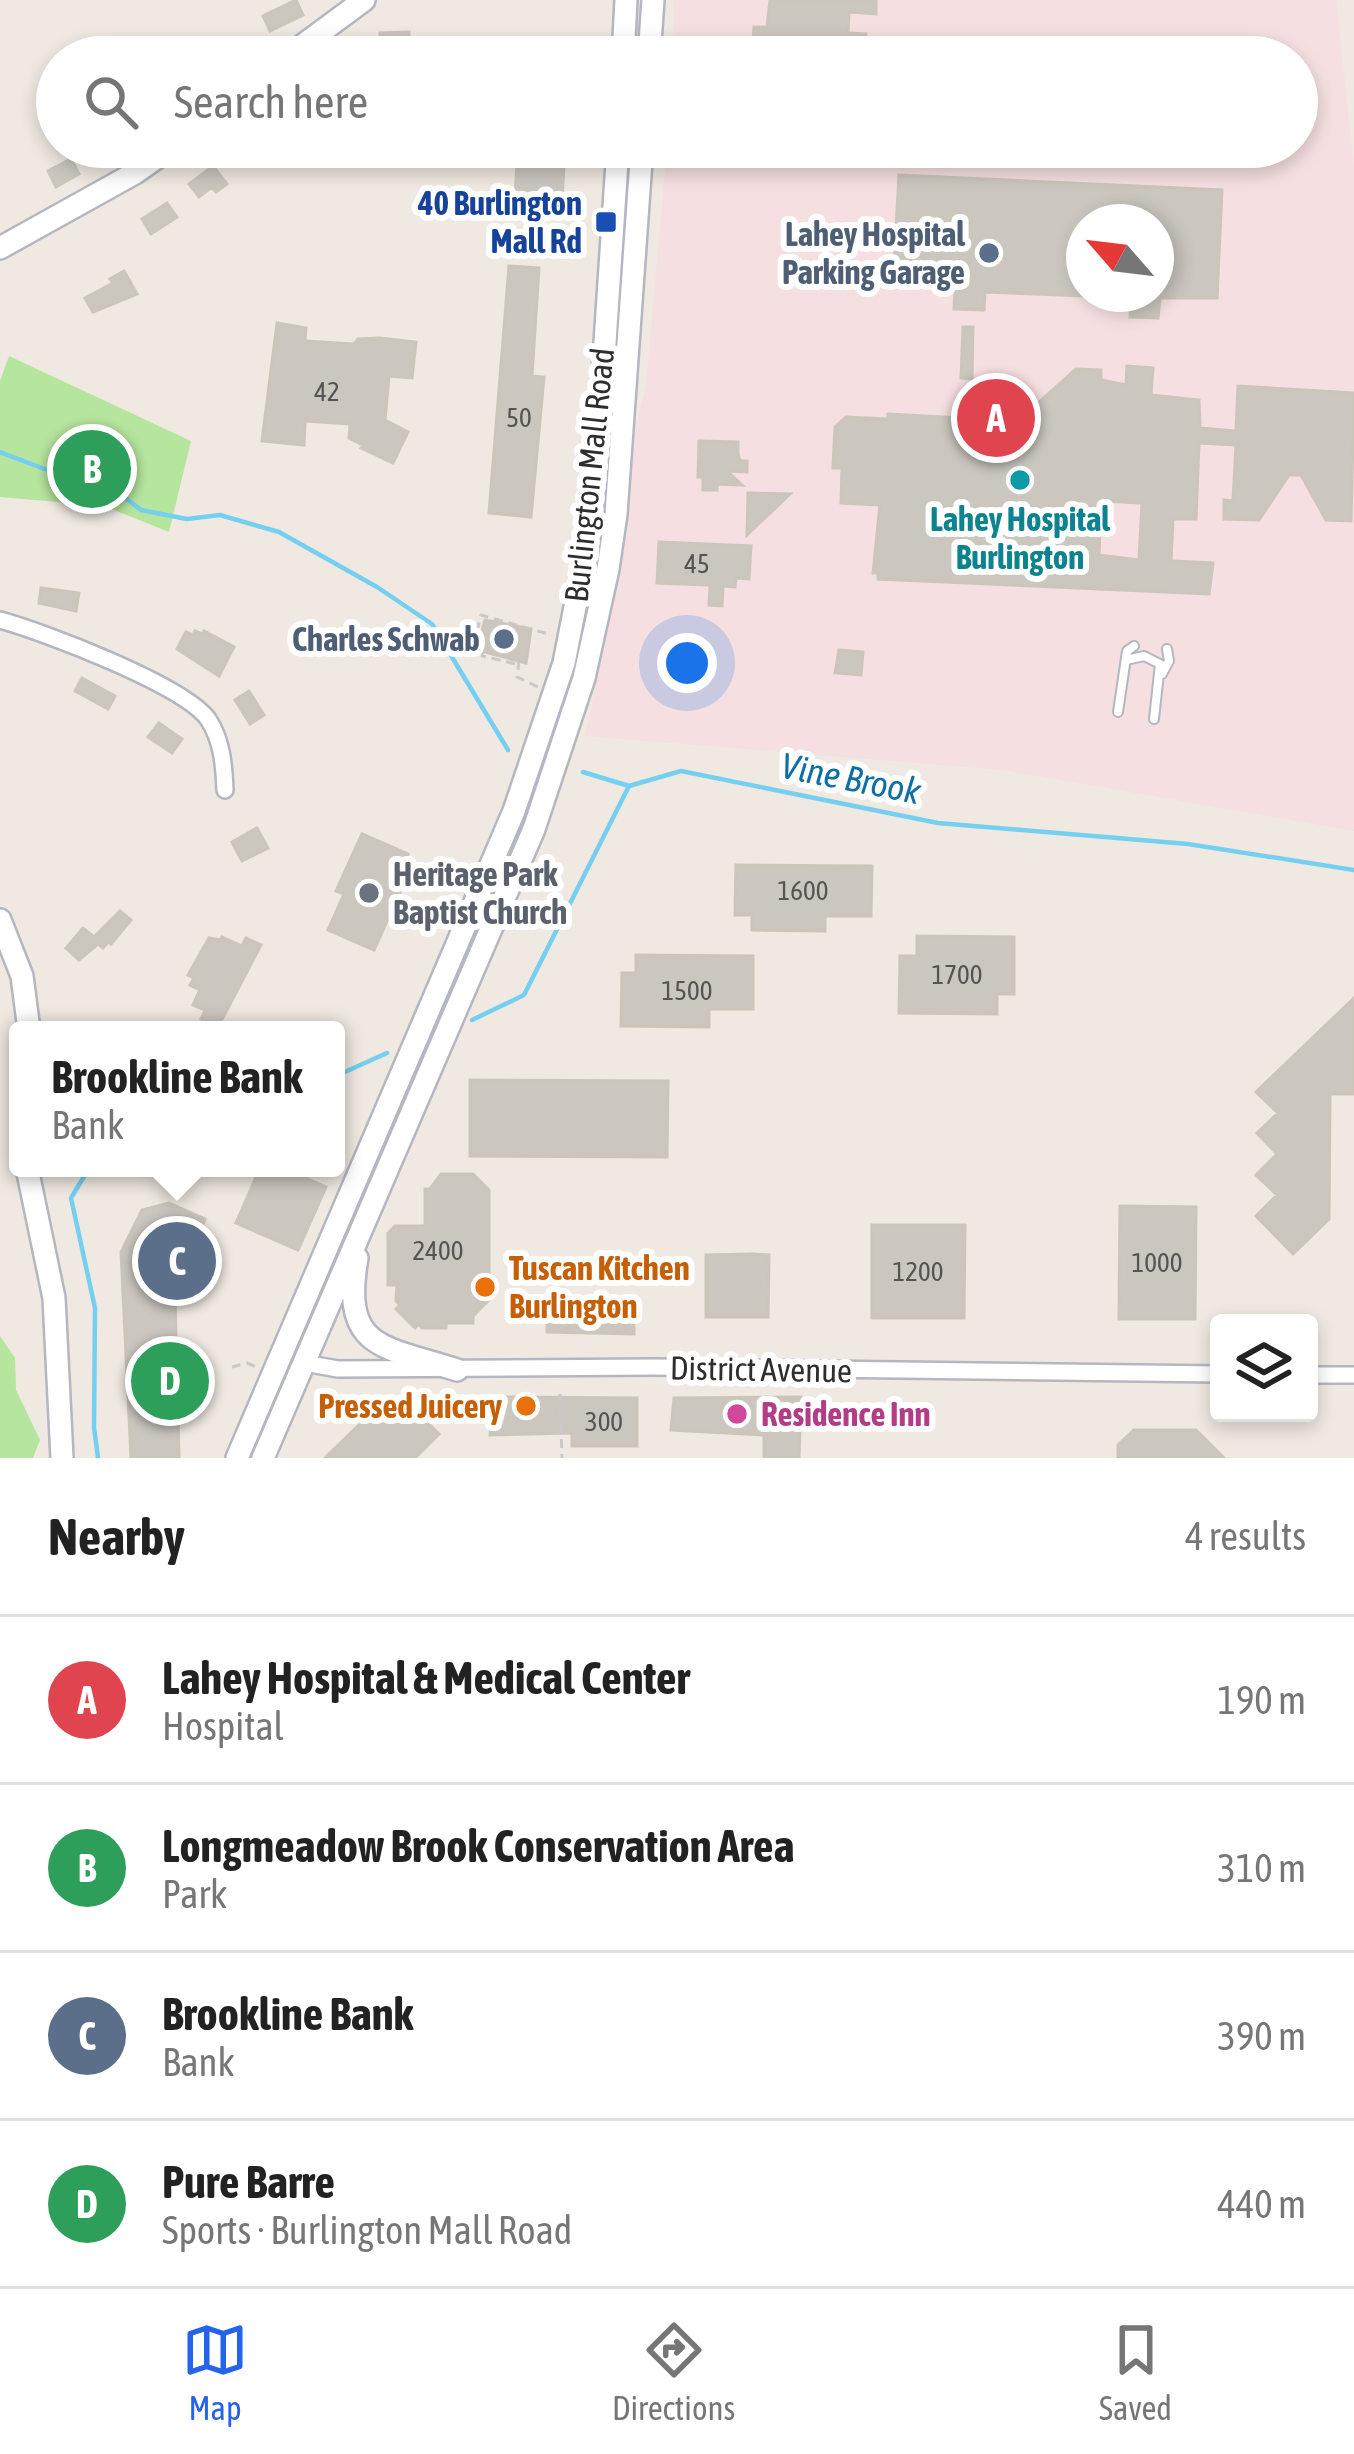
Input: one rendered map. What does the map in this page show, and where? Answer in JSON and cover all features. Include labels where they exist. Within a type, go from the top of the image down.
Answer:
[{"type":"main road","points":[[315,36],[364,0]]},
{"type":"main road","points":[[624,36],[626,0]]},
{"type":"main road","points":[[650,36],[653,0]]},
{"type":"main road","points":[[0,248],[142,168]]},
{"type":"main road","name":"Burlington Mall Road","points":[[237,1458],[514,811],[564,662],[596,478],[617,168]]},
{"type":"main road","name":"Burlington Mall Road","points":[[262,1458],[534,829],[584,678],[616,514],[641,168]]},
{"type":"main road","points":[[0,920],[22,976],[28,1021]]},
{"type":"main road","points":[[28,1177],[54,1298],[62,1458]]},
{"type":"main road","points":[[363,1223],[351,1291],[358,1325],[393,1350],[458,1370]]},
{"type":"main road","points":[[281,1353],[304,1364]]},
{"type":"street","points":[[0,620],[192,703],[212,724],[225,790]]},
{"type":"street","name":"District Avenue","points":[[304,1364],[336,1369],[665,1367],[1210,1374]]},
{"type":"street","points":[[1318,1375],[1354,1375]]},
{"type":"lane","points":[[1118,712],[1127,651],[1134,646]]},
{"type":"lane","points":[[1159,681],[1169,661],[1167,649]]},
{"type":"lane","points":[[1126,660],[1152,657],[1160,664],[1154,719]]},
{"type":"path","points":[[477,631],[481,616],[553,636]]},
{"type":"path","points":[[483,651],[482,656],[518,663],[517,677],[541,688]]},
{"type":"path","points":[[232,1367],[247,1363],[260,1369]]},
{"type":"path","points":[[560,1394],[562,1458]]},
{"type":"shaded area","points":[[674,0],[1336,0],[1354,164],[1354,831],[1003,770],[585,736],[619,572],[646,386],[665,168],[1318,168],[1318,36],[673,36]]},
{"type":"green space","points":[[9,356],[191,441],[169,532],[104,506],[0,497],[0,381]]},
{"type":"green space","points":[[0,1336],[15,1358],[16,1390],[40,1440],[33,1458],[0,1458]]},
{"type":"building","points":[[296,0],[303,15],[270,31],[263,16]]},
{"type":"building","points":[[770,0],[876,0],[876,14],[849,12],[848,33],[866,36],[753,36],[754,27],[767,27]]},
{"type":"building","points":[[409,32],[409,36],[380,36]]},
{"type":"building","points":[[76,168],[79,174],[56,187],[48,171]]},
{"type":"building","points":[[215,168],[227,184],[199,197],[189,184]]},
{"type":"building","points":[[517,168],[564,168],[561,216],[514,212]]},
{"type":"building","name":"Lahey Hospital Parking Garage","points":[[899,175],[1222,190],[1217,298],[1174,298],[1174,204],[1066,204],[1066,295],[985,292],[984,310],[954,309],[955,289],[893,283]]},
{"type":"building","points":[[167,203],[177,217],[151,234],[142,219]]},
{"type":"building","points":[[509,266],[539,268],[532,376],[544,377],[531,517],[489,513]]},
{"type":"building","points":[[124,271],[137,294],[93,312],[85,298],[113,283],[110,279]]},
{"type":"building","name":"Lahey Hospital Parking Garage","points":[[1130,312],[1159,312],[1158,318],[1130,317]]},
{"type":"building","points":[[277,323],[306,328],[305,341],[354,344],[358,339],[379,338],[416,342],[412,378],[389,376],[385,420],[408,432],[393,463],[349,438],[350,424],[305,421],[304,445],[262,441]]},
{"type":"building","points":[[963,327],[973,327],[972,379],[961,378]]},
{"type":"building","name":"Lahey Hospital Burlington","points":[[1127,366],[1153,368],[1151,395],[1199,400],[1200,428],[1236,431],[1238,386],[1354,393],[1351,521],[1326,520],[1301,475],[1289,475],[1259,520],[1224,519],[1224,500],[1233,501],[1236,445],[1199,443],[1196,519],[1173,519],[1171,561],[1213,563],[1209,594],[878,579],[878,573],[873,573],[880,505],[841,503],[842,468],[833,468],[835,427],[846,417],[888,419],[888,414],[982,419],[984,388],[1001,389],[1000,420],[1019,420],[1076,369],[1101,370],[1101,380],[1126,385]],"holes":[[[1101,501],[1142,503],[1139,560],[1099,555]]]},
{"type":"building","points":[[699,441],[738,442],[747,472],[727,471],[742,485],[717,484],[717,490],[703,490],[703,477],[698,477]]},
{"type":"building","points":[[748,493],[790,494],[747,535]]},
{"type":"building","points":[[659,542],[751,546],[749,579],[736,578],[735,587],[723,586],[722,606],[709,605],[710,585],[657,583]]},
{"type":"building","points":[[41,588],[79,593],[76,611],[39,603]]},
{"type":"building","name":"Charles Schwab","points":[[485,620],[531,629],[526,663],[477,650]]},
{"type":"building","points":[[195,631],[234,647],[219,676],[177,649],[186,632],[193,635]]},
{"type":"building","points":[[839,650],[863,652],[861,675],[835,673]]},
{"type":"building","points":[[82,678],[115,696],[108,709],[75,691]]},
{"type":"building","points":[[249,691],[264,715],[250,724],[235,700]]},
{"type":"building","points":[[159,723],[182,739],[172,753],[148,737]]},
{"type":"building","points":[[257,828],[268,848],[242,861],[232,842]]},
{"type":"building","points":[[362,834],[408,854],[393,886],[401,890],[374,950],[328,930],[344,894],[336,891]]},
{"type":"building","points":[[736,865],[872,866],[871,916],[825,916],[825,931],[752,930],[752,915],[735,915]]},
{"type":"building","points":[[120,911],[131,920],[111,944],[103,948],[98,944],[79,960],[66,948],[83,928],[94,937]]},
{"type":"building","points":[[917,936],[1014,937],[1014,994],[997,994],[997,1014],[899,1013],[900,956],[917,956]]},
{"type":"building","points":[[209,938],[242,946],[246,938],[261,945],[221,1021],[205,1021],[201,1019],[205,1010],[193,1005],[200,990],[190,985],[194,978],[188,975]]},
{"type":"building","points":[[636,955],[753,956],[753,1009],[709,1009],[709,1027],[621,1026],[622,973],[636,973]]},
{"type":"building","points":[[1354,998],[1354,1094],[1330,1094],[1329,1219],[1293,1254],[1256,1216],[1277,1195],[1256,1175],[1277,1154],[1257,1133],[1278,1113],[1256,1092]]},
{"type":"building","points":[[470,1080],[668,1081],[667,1157],[470,1156]]},
{"type":"building","points":[[441,1174],[473,1174],[489,1190],[489,1300],[473,1316],[473,1323],[446,1323],[446,1328],[419,1324],[415,1328],[396,1309],[400,1305],[397,1285],[388,1285],[388,1233],[395,1226],[425,1226],[425,1189]]},
{"type":"building","points":[[256,1177],[303,1177],[326,1187],[298,1250],[236,1223]]},
{"type":"building","points":[[169,1203],[205,1219],[175,1295],[179,1458],[131,1458],[121,1252],[142,1210]]},
{"type":"building","points":[[1120,1206],[1196,1207],[1195,1319],[1119,1319]]},
{"type":"building","points":[[872,1225],[965,1225],[964,1318],[872,1318]]},
{"type":"building","points":[[706,1255],[769,1255],[768,1317],[706,1317]]},
{"type":"building","points":[[548,1296],[634,1299],[634,1334],[547,1332]]},
{"type":"building","points":[[494,1397],[637,1398],[637,1446],[572,1446],[572,1433],[490,1435]]},
{"type":"building","name":"Residence Inn","points":[[801,1397],[799,1458],[764,1458],[764,1435],[671,1430],[674,1398]]},
{"type":"building","points":[[368,1416],[421,1416],[439,1434],[415,1458],[325,1458]]},
{"type":"building","points":[[1134,1430],[1196,1430],[1224,1458],[1118,1458],[1118,1445]]},
{"type":"waterway","points":[[0,452],[55,473],[96,475],[141,510],[187,519],[220,515],[279,532],[377,587],[432,624],[508,750]]},
{"type":"waterway","name":"Vine Brook","points":[[472,1020],[524,995],[629,786],[681,771],[938,823],[1188,844],[1354,870]]},
{"type":"waterway","points":[[583,772],[629,786]]},
{"type":"waterway","name":"Vine Brook","points":[[345,1072],[387,1053]]},
{"type":"waterway","name":"Vine Brook","points":[[84,1177],[71,1198],[95,1308],[98,1458]]},
{"type":"place","name":"40 Burlington Mall Rd","points":[[606,222]]},
{"type":"place","name":"Lahey Hospital Parking Garage","points":[[989,253]]},
{"type":"place","name":"Lahey Hospital & Medical Center","points":[[996,418]]},
{"type":"place","name":"Longmeadow Brook Conservation Area","points":[[92,469]]},
{"type":"place","name":"Lahey Hospital Burlington","points":[[1020,480]]},
{"type":"place","name":"Charles Schwab","points":[[504,639]]},
{"type":"place","name":"Heritage Park Baptist Church","points":[[369,893]]},
{"type":"place","name":"Brookline Bank","points":[[177,1261]]},
{"type":"place","name":"Tuscan Kitchen Burlington","points":[[485,1287]]},
{"type":"place","name":"Pure Barre","points":[[170,1381]]},
{"type":"place","name":"Pressed Juicery","points":[[526,1406]]},
{"type":"place","name":"Residence Inn","points":[[737,1414]]}]
